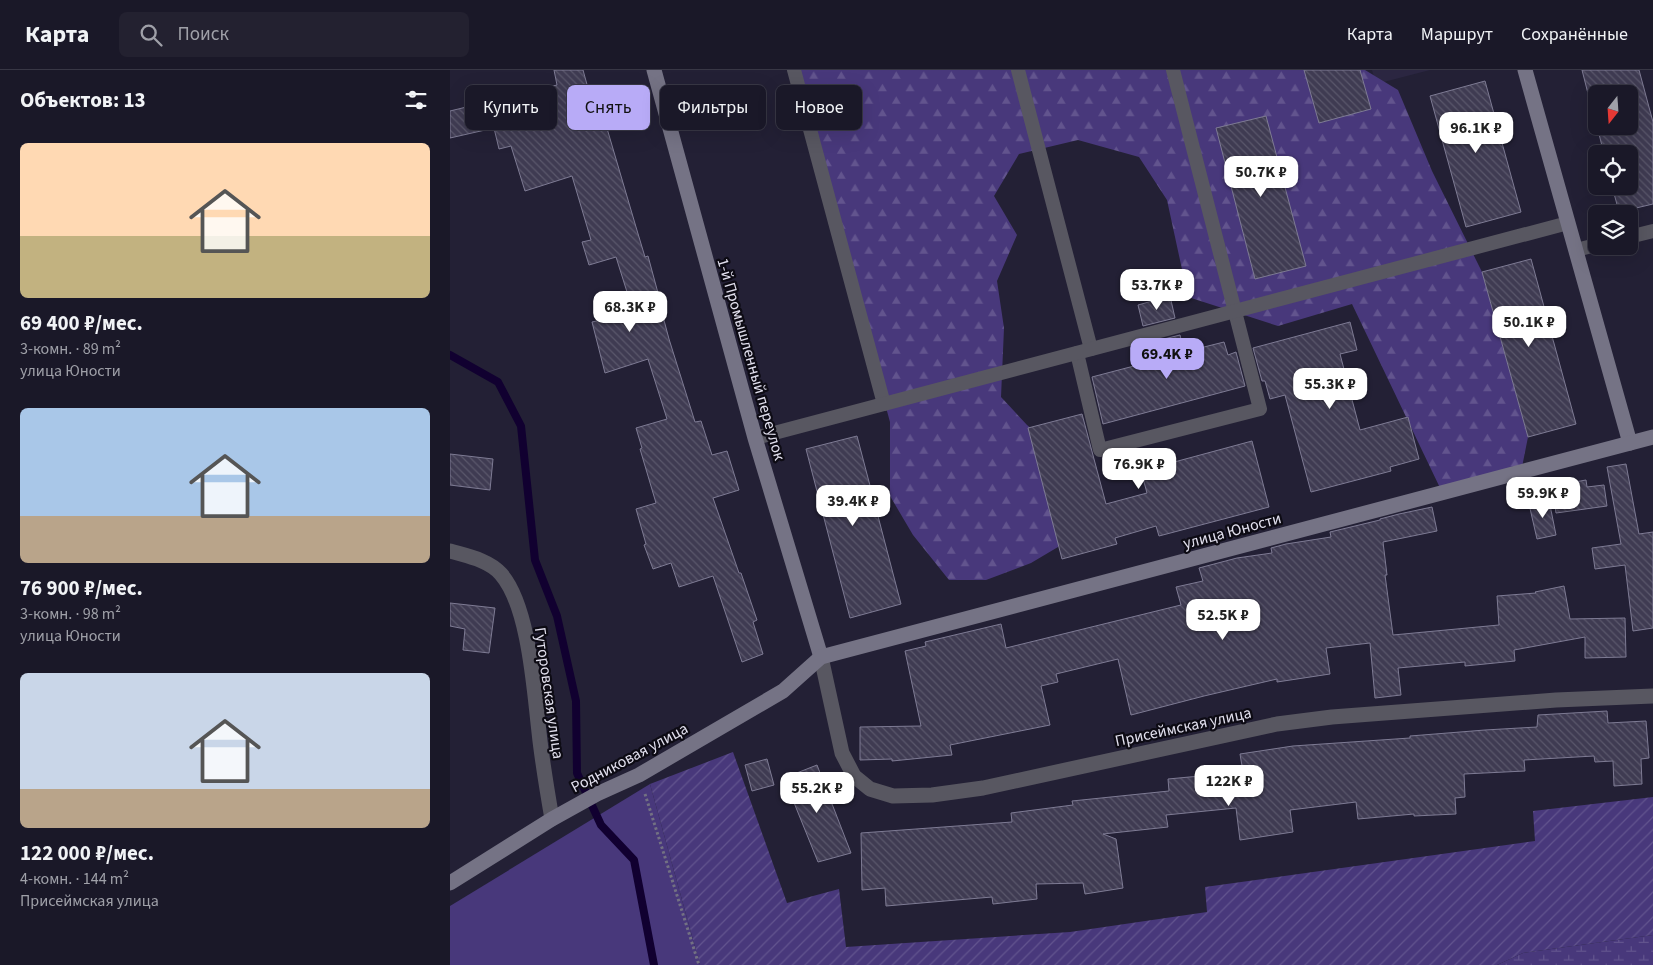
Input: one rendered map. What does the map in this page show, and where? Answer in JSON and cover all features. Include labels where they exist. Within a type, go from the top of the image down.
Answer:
[{"type":"street","name":"1-й Промышленный переулок","points":[[654,70],[756,438],[820,657]]},
{"type":"street","points":[[1525,70],[1630,443]]},
{"type":"street","name":"улица Юности","points":[[820,657],[1653,437]]},
{"type":"street","name":"Гуторовская улица","points":[[450,551],[482,561],[501,573],[511,590],[520,614],[530,657],[544,776],[552,819]]},
{"type":"street","name":"Присеймская улица","points":[[820,657],[842,753],[854,776],[870,789],[893,796],[932,795],[984,788],[1277,724],[1342,716],[1556,700],[1653,696]]},
{"type":"street","name":"Родниковая улица","points":[[450,883],[552,819],[597,794],[638,776],[783,692],[820,657]]},
{"type":"lane","points":[[794,70],[884,404]]},
{"type":"lane","points":[[1018,70],[1091,349]]},
{"type":"lane","points":[[1077,353],[1100,450],[1260,409],[1173,70]]},
{"type":"lane","points":[[756,438],[1568,223]]},
{"type":"lane","points":[[1638,235],[1653,231]]},
{"type":"lane","points":[[1576,250],[1588,247]]},
{"type":"path","points":[[638,776],[699,965]]},
{"type":"shaded area","points":[[1372,70],[1430,70],[1376,84]]},
{"type":"green space","points":[[794,70],[1365,70],[1398,90],[1432,171],[1482,272],[1528,437],[1521,472],[1442,492],[1352,304],[1278,326],[1188,297],[1167,200],[1139,157],[1078,140],[1019,154],[994,196],[1017,235],[997,281],[1004,328],[1001,397],[1027,425],[1065,457],[1074,508],[1058,547],[1031,563],[986,580],[949,580],[913,535],[890,496],[890,422],[810,130],[862,130],[862,85],[798,85]]},
{"type":"green space","points":[[733,752],[787,903],[839,889],[846,947],[1070,932],[1207,912],[1205,887],[1535,841],[1533,811],[1653,797],[1653,935],[1523,953],[1497,965],[700,965],[650,784]]},
{"type":"green space","points":[[650,784],[700,965],[450,965],[450,906]]},
{"type":"green space","points":[[1653,935],[1653,965],[1497,965],[1523,953]]},
{"type":"building","points":[[554,70],[583,70],[587,85],[567,85],[567,130],[607,130],[645,257],[648,256],[669,339],[695,422],[701,421],[712,455],[727,451],[739,490],[713,498],[757,620],[753,622],[763,654],[742,662],[713,576],[679,587],[671,563],[653,569],[644,545],[646,544],[636,509],[656,503],[640,449],[642,448],[636,428],[667,419],[648,359],[605,373],[592,322],[633,311],[616,257],[589,265],[582,242],[591,240],[572,176],[525,191],[511,146],[499,149],[494,130],[557,130],[557,85]]},
{"type":"building","points":[[1304,70],[1360,70],[1371,109],[1319,123]]},
{"type":"building","points":[[1582,70],[1639,70],[1653,122],[1653,204],[1638,208],[1638,205],[1617,205],[1614,195],[1638,195],[1638,145],[1602,145],[1599,135],[1638,135],[1638,85],[1588,85],[1588,94]]},
{"type":"building","points":[[1485,81],[1521,212],[1466,227],[1430,96]]},
{"type":"building","points":[[465,107],[465,130],[485,130],[450,138],[450,111]]},
{"type":"building","points":[[1266,116],[1306,266],[1255,279],[1216,128]]},
{"type":"building","points":[[1531,259],[1576,424],[1528,437],[1482,272]]},
{"type":"building","points":[[1170,296],[1175,318],[1143,326],[1138,305]]},
{"type":"building","points":[[1350,322],[1357,350],[1340,354],[1360,430],[1408,417],[1419,459],[1390,467],[1391,471],[1311,492],[1285,395],[1270,399],[1265,381],[1262,381],[1253,348]]},
{"type":"building","points":[[1180,335],[1184,352],[1224,342],[1228,355],[1236,352],[1245,386],[1103,424],[1092,377],[1153,361],[1148,343]]},
{"type":"building","points":[[1082,414],[1106,504],[1147,493],[1141,471],[1252,441],[1269,507],[1159,536],[1156,526],[1115,538],[1117,544],[1062,559],[1028,428]]},
{"type":"building","points":[[857,436],[901,604],[850,618],[806,449]]},
{"type":"building","points":[[450,454],[493,459],[490,490],[450,485]]},
{"type":"building","points":[[1626,464],[1639,534],[1653,532],[1653,628],[1633,631],[1625,565],[1595,569],[1592,548],[1621,544],[1607,467]]},
{"type":"building","points":[[1586,480],[1587,487],[1604,485],[1607,506],[1556,513],[1552,486]]},
{"type":"building","points":[[1549,500],[1556,535],[1537,539],[1529,504]]},
{"type":"building","points":[[1432,507],[1437,531],[1383,542],[1387,575],[1385,575],[1393,635],[1499,625],[1497,596],[1536,593],[1564,586],[1570,619],[1625,618],[1626,657],[1585,658],[1585,637],[1514,650],[1515,661],[1465,666],[1465,662],[1398,668],[1401,695],[1375,698],[1370,643],[1326,648],[1330,674],[1277,682],[1277,679],[1131,715],[1118,659],[1056,674],[1058,682],[1041,686],[1050,725],[950,745],[952,755],[892,761],[892,759],[860,760],[860,727],[921,726],[905,651],[926,646],[925,642],[1001,624],[1006,648],[1181,605],[1176,587],[1203,581],[1199,568],[1237,558],[1272,553],[1271,548],[1331,537],[1330,532]]},
{"type":"building","points":[[450,603],[495,608],[489,653],[463,650],[465,629],[450,626]]},
{"type":"building","points":[[1607,711],[1608,723],[1646,721],[1649,758],[1641,759],[1642,784],[1614,786],[1613,761],[1595,762],[1594,756],[1524,760],[1525,771],[1464,774],[1465,797],[1455,798],[1456,814],[1414,816],[1414,814],[1358,819],[1356,802],[1290,810],[1293,832],[1240,840],[1236,808],[1166,815],[1168,827],[1103,834],[1116,839],[1123,888],[1085,894],[1083,883],[1036,884],[1037,899],[993,904],[992,897],[886,906],[885,888],[862,890],[861,833],[1012,822],[1011,813],[1073,805],[1072,801],[1169,791],[1168,779],[1243,772],[1240,754],[1293,746],[1537,727],[1538,715]]},
{"type":"building","points":[[767,759],[774,785],[752,791],[745,765]]},
{"type":"building","points":[[817,765],[851,853],[818,862],[784,778]]},
{"type":"waterway","points":[[450,355],[498,382],[521,426],[535,560],[557,616],[576,701],[577,773],[601,825],[634,860],[654,965]]}]
